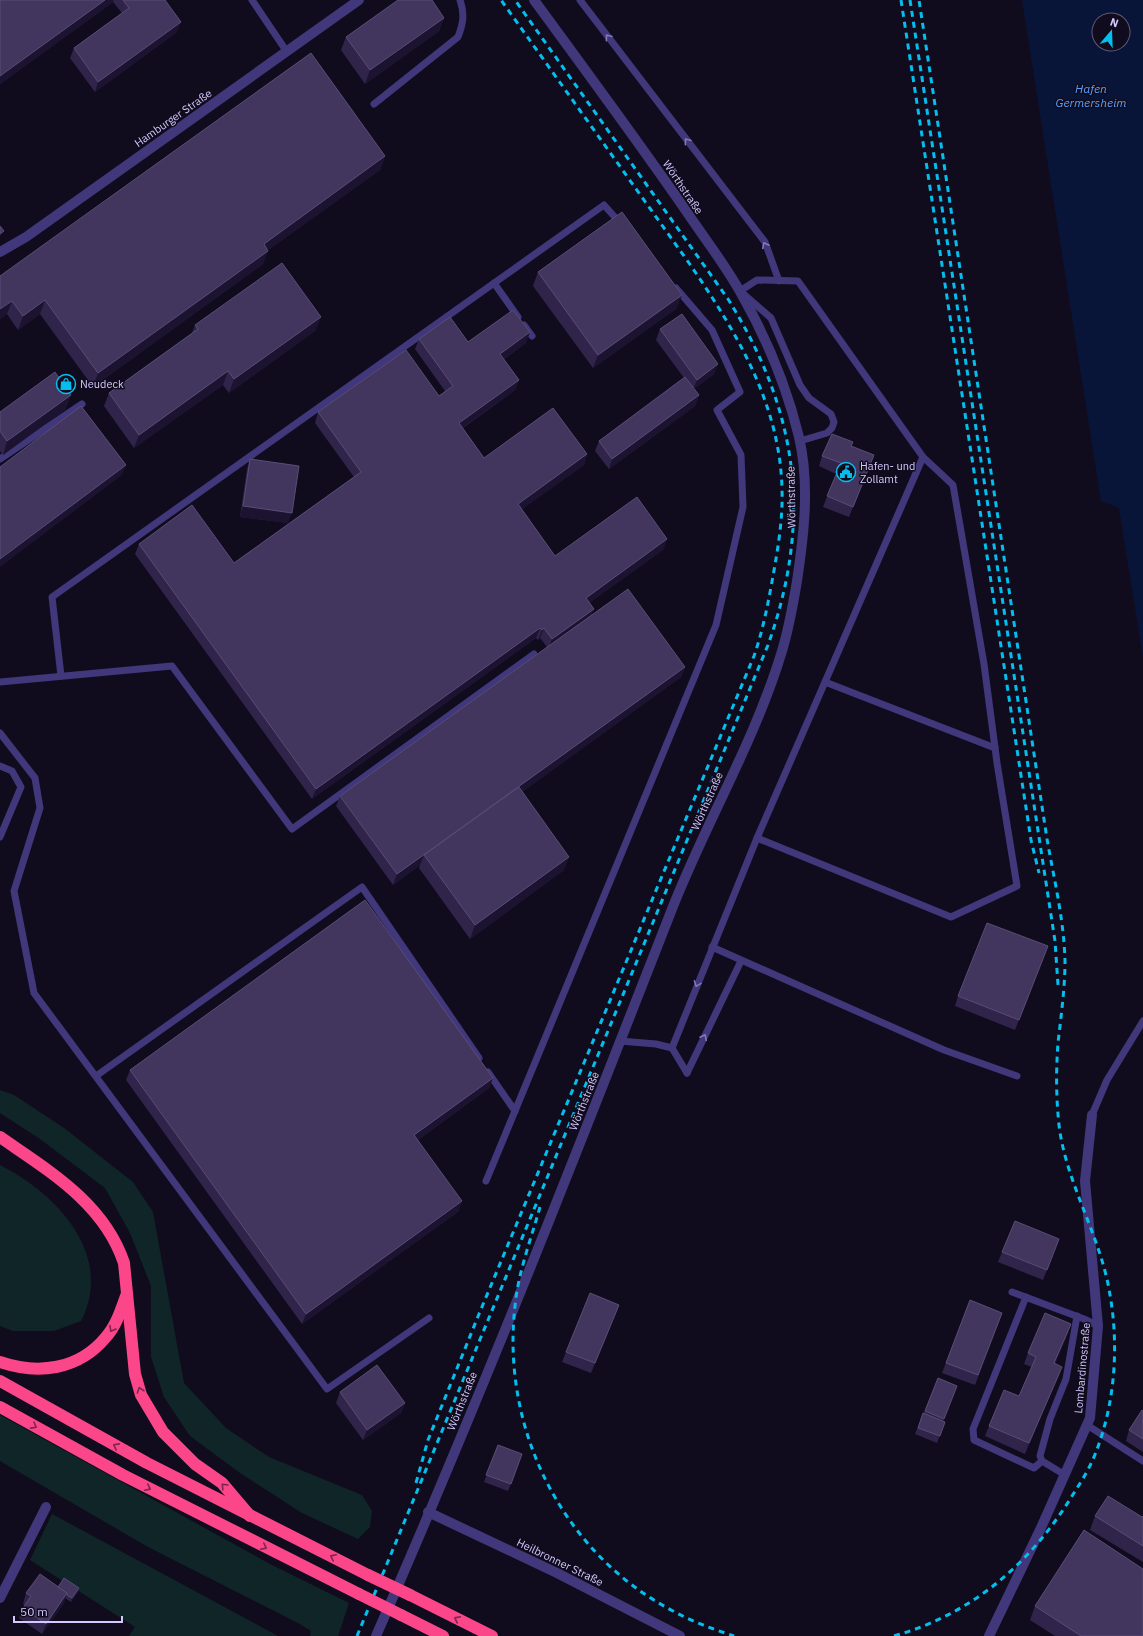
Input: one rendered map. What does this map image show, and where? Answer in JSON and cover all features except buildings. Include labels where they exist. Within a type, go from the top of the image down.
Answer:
[{"type":"highway","points":[[0,1137],[67,1185],[97,1214],[107,1228],[120,1251],[126,1279],[135,1374],[141,1395],[154,1418],[178,1448],[195,1464],[222,1483],[250,1516]]},
{"type":"highway","points":[[0,1362],[28,1369],[46,1369],[61,1367],[85,1357],[107,1337],[114,1325],[127,1293]]},
{"type":"highway","points":[[0,1381],[94,1435],[250,1516],[492,1636]]},
{"type":"highway","points":[[0,1407],[130,1478],[443,1636]]},
{"type":"street","name":"Hamburger Straße","points":[[0,252],[26,237],[359,0]]},
{"type":"street","name":"Wörthstraße","points":[[376,1636],[506,1327],[678,894],[762,707],[782,651],[792,614],[804,530],[805,488],[800,441],[788,398],[774,362],[740,291],[656,167],[534,0]]},
{"type":"street","name":"Lombardinostraße","points":[[989,1636],[1040,1530],[1090,1418],[1098,1326],[1085,1180],[1092,1115]]},
{"type":"street","points":[[0,1598],[46,1507]]},
{"type":"street","name":"Heilbronner Straße","points":[[428,1512],[557,1573],[680,1636]]},
{"type":"lane","points":[[252,0],[287,52]]},
{"type":"lane","points":[[374,104],[458,37],[464,22],[460,0]]},
{"type":"lane","points":[[580,0],[765,242],[779,281]]},
{"type":"lane","points":[[61,676],[52,596],[604,205],[624,228]]},
{"type":"lane","points":[[757,838],[951,917],[1017,886],[995,748],[984,664],[952,485],[923,457],[798,281],[757,280],[740,291],[771,318],[800,385],[810,398],[831,414],[834,422],[832,428],[827,433],[800,441]]},
{"type":"lane","points":[[486,1181],[716,625],[744,507],[741,455],[717,410],[740,392],[712,330],[670,282]]},
{"type":"lane","points":[[494,283],[532,336]]},
{"type":"lane","points":[[0,459],[82,404]]},
{"type":"lane","points":[[672,1048],[757,838],[923,457]]},
{"type":"lane","points":[[0,682],[172,666],[292,829],[534,654]]},
{"type":"lane","points":[[825,682],[995,748]]},
{"type":"lane","points":[[0,733],[35,778],[40,808],[14,891],[34,993],[327,1389],[429,1318]]},
{"type":"lane","points":[[0,766],[12,771],[21,787],[0,837]]},
{"type":"lane","points":[[96,1076],[362,887],[515,1111]]},
{"type":"lane","points":[[712,947],[944,1050],[1017,1076]]},
{"type":"lane","points":[[620,1041],[656,1044],[672,1048],[687,1073],[741,960]]},
{"type":"lane","name":"Lombardinostraße","points":[[1092,1115],[1108,1080],[1143,1021]]},
{"type":"lane","points":[[1012,1292],[1077,1316],[1098,1326]]},
{"type":"lane","points":[[1026,1297],[973,1429],[974,1440],[1034,1468],[1042,1462]]},
{"type":"lane","points":[[1042,1462],[1041,1450],[1050,1419],[1066,1379],[1077,1316]]},
{"type":"lane","points":[[1087,1425],[1143,1461]]},
{"type":"lane","points":[[1042,1462],[1065,1475]]},
{"type":"green space","points":[[0,1090],[14,1095],[64,1128],[133,1182],[153,1212],[184,1383],[226,1428],[269,1457],[362,1495],[372,1511],[370,1527],[358,1539],[302,1513],[240,1473],[190,1436],[164,1397],[151,1357],[151,1286],[130,1233],[105,1188],[40,1139],[0,1113]]},
{"type":"green space","points":[[0,1165],[21,1177],[41,1192],[59,1209],[74,1229],[85,1250],[91,1273],[90,1296],[81,1321],[54,1331],[13,1331],[0,1326]]},
{"type":"green space","points":[[0,1415],[270,1564],[349,1603],[338,1636],[310,1636],[311,1631],[300,1624],[148,1547],[0,1461]]},
{"type":"green space","points":[[52,1514],[278,1636],[129,1636],[135,1627],[30,1560]]},
{"type":"water","name":"Hafen Germersheim","points":[[1022,0],[1143,0],[1143,658],[1119,508],[1101,501]]},
{"type":"railway","points":[[416,1483],[428,1440],[479,1314],[754,656],[763,627],[769,597],[782,511],[782,489],[779,458],[773,427],[764,398],[739,342],[689,263],[501,0]]},
{"type":"railway","points":[[357,1636],[768,645],[782,599],[791,554],[794,510],[791,467],[783,424],[770,383],[752,341],[728,299],[515,0]]},
{"type":"railway","points":[[901,0],[1031,840],[1039,873]]},
{"type":"railway","points":[[910,0],[1055,941],[1058,985]]},
{"type":"railway","points":[[894,1636],[949,1614],[974,1600],[1018,1564],[1055,1521],[1082,1480],[1096,1452],[1111,1394],[1115,1354],[1113,1314],[1106,1273],[1069,1168],[1059,1125],[1057,1073],[1058,1043],[1065,971],[1063,930],[1047,839],[919,0]]},
{"type":"railway","points":[[540,1207],[522,1269],[517,1294],[513,1352],[518,1397],[530,1441],[547,1483],[571,1521],[600,1556],[634,1586],[673,1611],[703,1625],[734,1636]]},
{"type":"place","name":"Neudeck","points":[[66,384]]},
{"type":"place","name":"Hafen- und Zollamt","points":[[846,472]]}]
